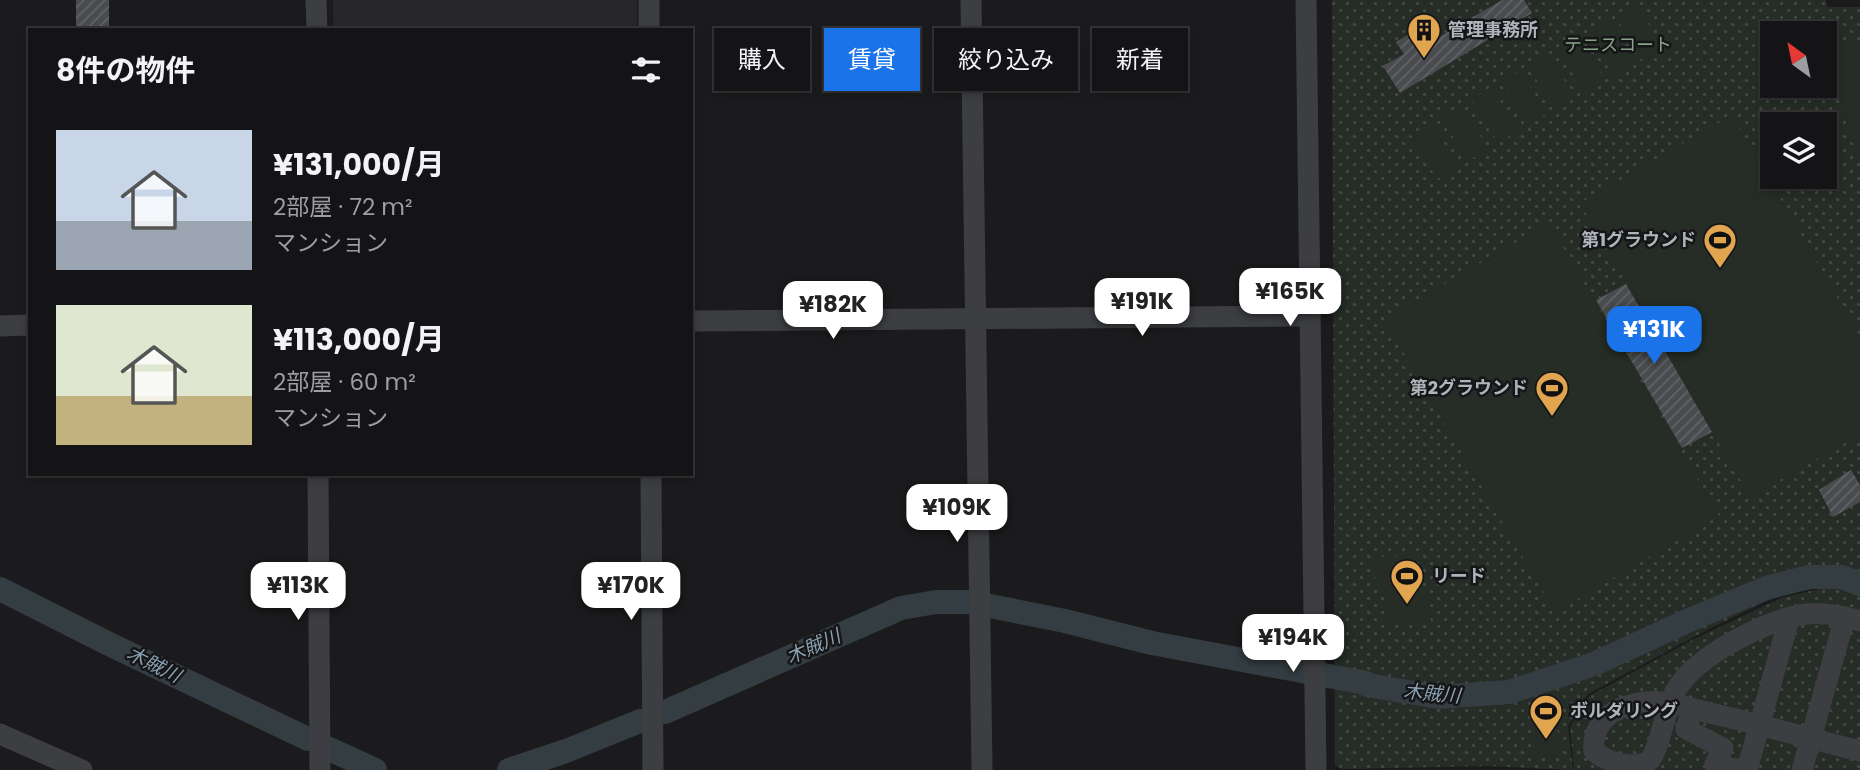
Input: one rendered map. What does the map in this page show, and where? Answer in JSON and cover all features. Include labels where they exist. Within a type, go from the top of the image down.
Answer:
[{"type":"street","points":[[316,0],[317,28]]},
{"type":"street","points":[[649,0],[649,28]]},
{"type":"street","points":[[971,0],[982,770]]},
{"type":"street","points":[[1306,0],[1316,770]]},
{"type":"street","points":[[693,321],[1310,316]]},
{"type":"street","points":[[0,326],[28,325]]},
{"type":"street","points":[[318,476],[320,770]]},
{"type":"street","points":[[651,476],[653,770]]},
{"type":"street","points":[[1802,770],[1811,738],[1853,619],[1807,614],[1763,626],[1714,652],[1686,673],[1670,704],[1759,725],[1811,738],[1860,751]]},
{"type":"street","points":[[1747,770],[1789,619]]},
{"type":"street","points":[[1693,709],[1686,729],[1723,748],[1715,764],[1739,770]]},
{"type":"street","points":[[0,734],[82,770]]},
{"type":"shaded area","points":[[333,0],[637,0],[637,28],[333,28]]},
{"type":"green space","name":"テニスコート","points":[[1332,0],[1826,0],[1827,7],[1860,7],[1860,581],[1853,577],[1777,596],[1588,694],[1568,726],[1573,770],[1487,766],[1342,769],[1335,765]]},
{"type":"green space","points":[[1636,3],[1662,47],[1642,60],[1615,16]]},
{"type":"green space","name":"テニスコート","points":[[1608,20],[1634,64],[1614,77],[1587,33]]},
{"type":"green space","points":[[1579,37],[1605,81],[1584,93],[1558,49]]},
{"type":"green space","points":[[1838,41],[1860,42],[1860,157],[1844,115],[1838,86]]},
{"type":"green space","points":[[1549,54],[1575,98],[1555,110],[1528,66]]},
{"type":"green space","points":[[1520,70],[1547,114],[1526,126],[1500,82]]},
{"type":"green space","points":[[1492,87],[1518,131],[1498,143],[1471,99]]},
{"type":"green space","points":[[1462,105],[1488,149],[1468,161],[1441,117]]},
{"type":"green space","name":"第1グラウンド","points":[[1732,115],[1760,164],[1760,189],[1775,189],[1860,337],[1860,434],[1750,497],[1580,203]]},
{"type":"green space","points":[[1431,122],[1458,166],[1437,179],[1411,135]]},
{"type":"green space","name":"第2グラウンド","points":[[1549,223],[1719,516],[1555,612],[1384,319]]},
{"type":"green space","points":[[1415,555],[1418,586],[1375,589],[1374,557]]},
{"type":"green space","points":[[1853,581],[1860,586],[1860,770],[1574,770],[1570,727],[1589,696],[1694,639],[1781,598]]},
{"type":"green space","name":"リード","points":[[1428,588],[1431,621],[1386,623],[1384,591]]},
{"type":"green space","name":"ボルダリング","points":[[1534,726],[1557,726],[1560,756],[1534,755]]},
{"type":"building","points":[[76,0],[109,0],[109,28],[76,28]]},
{"type":"building","name":"管理事務所","points":[[1502,0],[1524,0],[1532,13],[1400,93],[1383,66],[1404,54],[1396,42],[1411,33],[1421,48]]},
{"type":"building","points":[[1626,284],[1712,432],[1682,448],[1596,300]]},
{"type":"building","points":[[1851,470],[1860,485],[1860,502],[1833,517],[1819,490]]},
{"type":"waterway","name":"木賊川","points":[[990,606],[1152,643],[1438,697],[1509,692],[1594,664],[1766,588],[1809,577],[1842,577],[1860,584]]},
{"type":"waterway","name":"木賊川","points":[[0,589],[308,739]]},
{"type":"waterway","name":"木賊川","points":[[665,712],[901,608],[936,602],[967,602]]},
{"type":"waterway","name":"木賊川","points":[[509,770],[566,751],[640,721]]},
{"type":"waterway","name":"木賊川","points":[[327,748],[375,770]]},
{"type":"place","name":"管理事務所","points":[[1424,60]]},
{"type":"place","name":"第1グラウンド","points":[[1720,270]]},
{"type":"place","name":"第2グラウンド","points":[[1552,418]]},
{"type":"place","name":"リード","points":[[1407,606]]},
{"type":"place","name":"ボルダリング","points":[[1546,741]]}]
